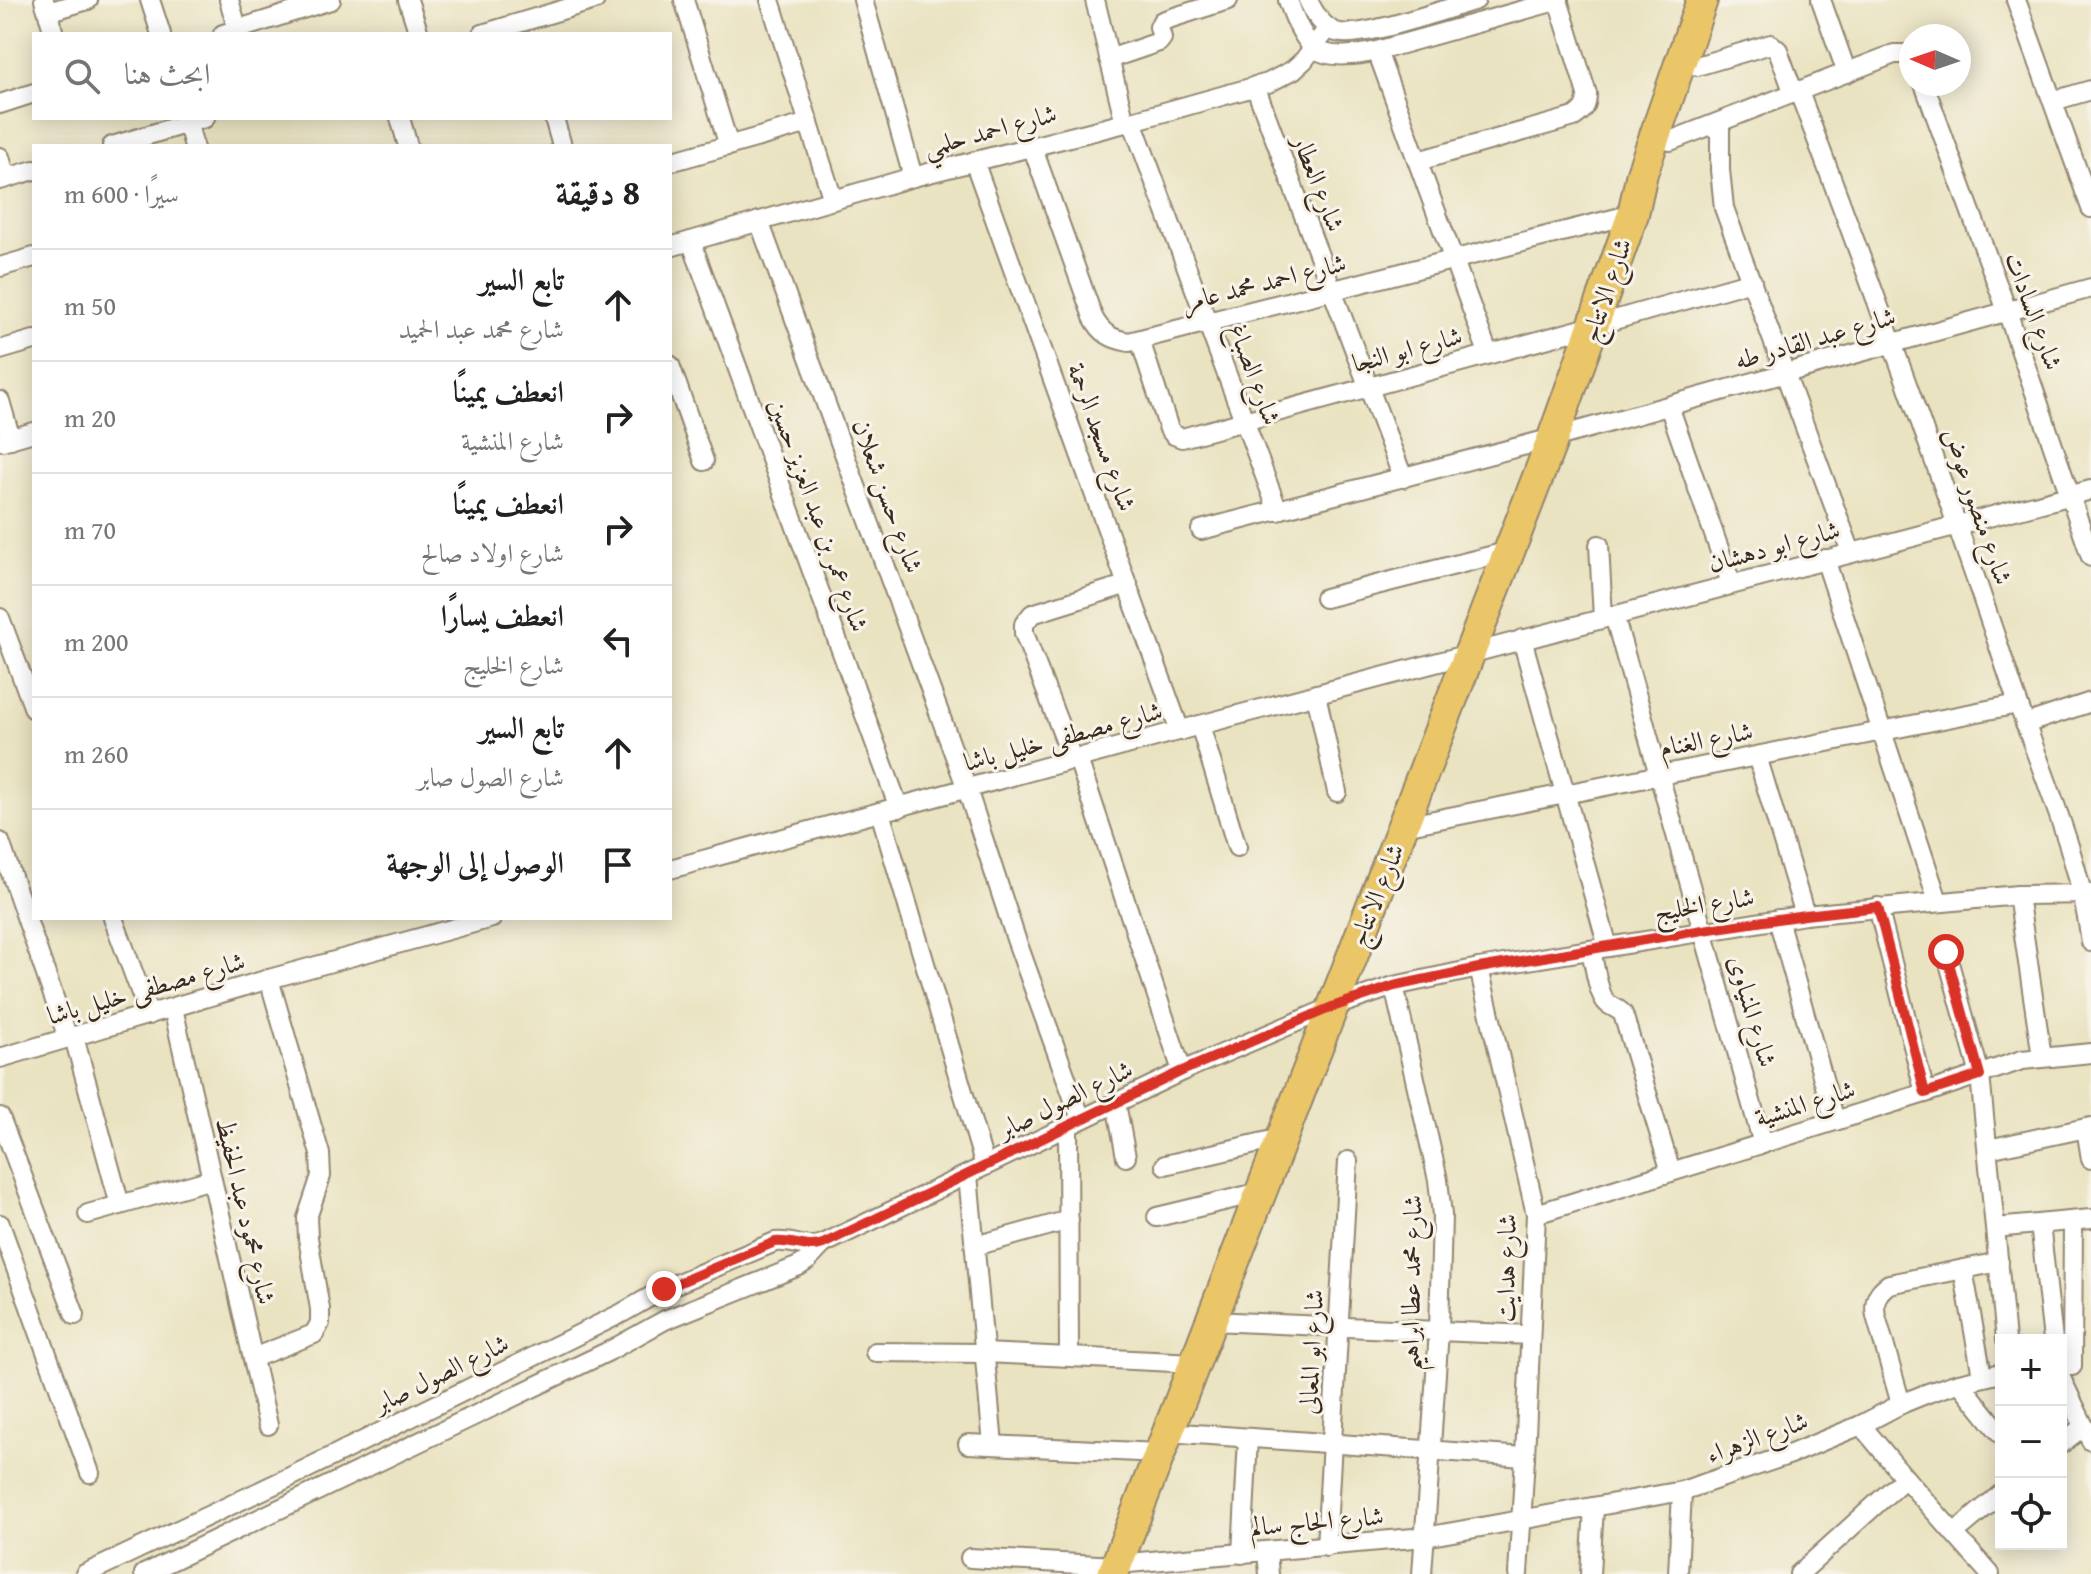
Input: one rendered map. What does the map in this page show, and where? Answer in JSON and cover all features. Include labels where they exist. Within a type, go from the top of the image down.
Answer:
[{"type":"main road","name":"شارع الانتاج","points":[[1115,1568],[1553,438],[1633,214],[1642,173],[1702,0]]},
{"type":"main road","name":"شارع الانتاج","points":[[1633,214],[1657,177],[1720,0]]},
{"type":"street","points":[[53,32],[46,6],[88,0]]},
{"type":"street","points":[[150,0],[160,32]]},
{"type":"street","points":[[229,0],[233,32],[331,0]]},
{"type":"street","points":[[408,0],[418,32]]},
{"type":"street","points":[[495,32],[528,27],[595,0]]},
{"type":"street","points":[[684,0],[729,146]]},
{"type":"street","points":[[770,0],[833,200]]},
{"type":"street","points":[[863,0],[913,177]]},
{"type":"street","name":"شارع الصباغ","points":[[1095,0],[1128,122],[1278,511]]},
{"type":"street","points":[[1109,59],[1161,41],[1159,24],[1162,21],[1228,0]]},
{"type":"street","points":[[1288,0],[1302,31],[1314,48],[1350,55],[1377,51],[1559,0],[1587,94],[1587,104],[1582,111],[1574,117],[1418,161]]},
{"type":"street","points":[[1308,0],[1328,28],[1358,34],[1476,0]]},
{"type":"street","points":[[1821,0],[1847,73]]},
{"type":"street","points":[[2016,0],[2091,208]]},
{"type":"street","name":"شارع احمد حلمي","points":[[672,246],[913,177],[1255,86],[1281,77],[1304,60],[1328,28]]},
{"type":"street","name":"شارع منصور عوض","points":[[1697,66],[1768,44],[1778,50],[1894,343],[1958,524],[2018,704],[2087,894],[2091,942]]},
{"type":"street","points":[[1377,51],[1488,353]]},
{"type":"street","points":[[1670,141],[1899,54]]},
{"type":"street","name":"شارع العطار","points":[[1255,86],[1403,478]]},
{"type":"street","points":[[2053,101],[2091,90]]},
{"type":"street","points":[[0,104],[32,94]]},
{"type":"street","name":"شارع السادات","points":[[1928,96],[2007,311],[2091,557]]},
{"type":"street","points":[[118,144],[193,120],[194,144]]},
{"type":"street","points":[[401,120],[407,144]]},
{"type":"street","points":[[555,120],[561,144]]},
{"type":"street","points":[[672,161],[809,123]]},
{"type":"street","points":[[1720,123],[1722,198],[1851,552]]},
{"type":"street","name":"شارع احمد محمد عامر","points":[[1032,146],[1098,328],[1117,340],[1129,342],[1633,214]]},
{"type":"street","points":[[0,157],[3,179],[32,171]]},
{"type":"street","name":"شارع مسجد الرحمة","points":[[974,161],[1180,731]]},
{"type":"street","name":"شارع حسن شعلان","points":[[759,221],[967,789],[1075,1122],[1069,1220],[1069,1356]]},
{"type":"street","name":"شارع عمر بن عبد العزيز حسين","points":[[691,241],[890,810],[977,1170],[975,1246],[993,1445]]},
{"type":"street","points":[[0,267],[32,258]]},
{"type":"street","name":"شارع ابو النجا","points":[[1140,340],[1169,429],[1182,438],[1752,281]]},
{"type":"street","name":"شارع عبد القادر طه","points":[[1201,530],[1553,438],[2091,288]]},
{"type":"street","points":[[0,350],[32,341]]},
{"type":"street","points":[[672,371],[704,461]]},
{"type":"street","points":[[0,401],[5,440],[32,433]]},
{"type":"street","points":[[1669,406],[1731,583]]},
{"type":"street","name":"شارع ابو دهشان","points":[[1470,653],[2091,490]]},
{"type":"street","points":[[1599,545],[1609,616]]},
{"type":"street","points":[[1325,598],[1510,551]]},
{"type":"street","points":[[1825,559],[1938,901]]},
{"type":"street","points":[[1128,584],[1032,614],[1024,624],[1024,633],[1076,760],[1182,1071]]},
{"type":"street","name":"شارع المنياوى","points":[[1609,616],[1660,775],[1763,1144]]},
{"type":"street","points":[[0,618],[32,704]]},
{"type":"street","points":[[1522,639],[1565,794],[1599,948],[1602,996],[1623,1014],[1671,1172]]},
{"type":"street","name":"شارع مصطفى خليل باشا","points":[[672,868],[1470,653]]},
{"type":"street","points":[[1316,694],[1337,792]]},
{"type":"street","points":[[2025,724],[2091,702]]},
{"type":"street","name":"شارع الغنام","points":[[1404,826],[2018,704]]},
{"type":"street","points":[[1200,725],[1237,847]]},
{"type":"street","points":[[1757,756],[1805,915]]},
{"type":"street","points":[[0,842],[71,1037],[120,1205]]},
{"type":"street","name":"شارع الخليج","points":[[1332,1007],[1394,986],[1479,968],[1703,930],[1938,901],[2087,894]]},
{"type":"street","points":[[2018,895],[2042,1057]]},
{"type":"street","points":[[1878,907],[1925,1093]]},
{"type":"street","points":[[1778,919],[1835,1121]]},
{"type":"street","points":[[114,920],[149,1015]]},
{"type":"street","name":"شارع مصطفى خليل باشا","points":[[0,1058],[485,920]]},
{"type":"street","points":[[1946,952],[1980,1075],[2005,1334]]},
{"type":"street","name":"شارع هدايت","points":[[1479,968],[1536,1214],[1518,1574]]},
{"type":"street","points":[[253,1358],[314,1334],[320,1323],[307,1218],[321,1176],[320,1154],[269,979]]},
{"type":"street","name":"شارع محمد عطا ابراهيم","points":[[1394,986],[1441,1197],[1442,1215],[1439,1331],[1422,1574]]},
{"type":"street","name":"شارع الصول صابر","points":[[85,1574],[290,1477],[622,1313],[664,1289],[775,1242],[807,1247],[823,1244],[1182,1071],[1332,1007]]},
{"type":"street","name":"شارع محمود عبد الحفيظ","points":[[173,1008],[268,1425]]},
{"type":"street","name":"شارع المنشية","points":[[1536,1214],[2011,1064],[2042,1057],[2091,1053]]},
{"type":"street","points":[[1116,1103],[1126,1157]]},
{"type":"street","points":[[0,1117],[75,1315]]},
{"type":"street","points":[[1988,1149],[2088,1127],[2091,1159]]},
{"type":"street","points":[[1165,1165],[1281,1138]]},
{"type":"street","name":"شارع ابو المعالى","points":[[1326,1547],[1348,1161]]},
{"type":"street","points":[[88,1214],[212,1179]]},
{"type":"street","points":[[1157,1217],[1261,1192]]},
{"type":"street","points":[[975,1246],[1069,1220]]},
{"type":"street","points":[[1995,1228],[2082,1220],[2067,1352]]},
{"type":"street","points":[[0,1224],[90,1473]]},
{"type":"street","points":[[2040,1224],[2052,1334]]},
{"type":"street","name":"شارع الصول صابر","points":[[144,1574],[609,1351],[665,1320],[799,1266],[823,1244]]},
{"type":"street","points":[[1901,1404],[1876,1316],[1876,1297],[1889,1284],[1999,1262]]},
{"type":"street","points":[[1963,1269],[1982,1376]]},
{"type":"street","points":[[1211,1321],[1530,1335]]},
{"type":"street","points":[[875,1352],[984,1353],[1195,1363]]},
{"type":"street","points":[[2067,1370],[2091,1366]]},
{"type":"street","name":"شارع الزهراء","points":[[1521,1521],[1682,1491],[1755,1468],[1861,1425],[1901,1404],[1995,1374]]},
{"type":"street","points":[[2067,1376],[2087,1434],[2067,1442]]},
{"type":"street","points":[[1960,1383],[1995,1427]]},
{"type":"street","points":[[1861,1425],[1990,1574]]},
{"type":"street","points":[[1242,1554],[1248,1438]]},
{"type":"street","points":[[968,1444],[1248,1438],[1525,1457]]},
{"type":"street","points":[[1799,1574],[1905,1478]]},
{"type":"street","points":[[1678,1574],[1682,1491]]},
{"type":"street","points":[[1954,1533],[1995,1499]]},
{"type":"street","points":[[1590,1574],[1594,1507]]},
{"type":"street","name":"شارع الحاج سالم","points":[[970,1558],[1115,1568],[1425,1537],[1521,1521]]},
{"type":"street","points":[[1267,1552],[1269,1574]]},
{"type":"route","points":[[664,1289],[775,1242],[816,1247],[1182,1071],[1332,1007],[1394,986],[1479,968],[1703,930],[1878,907],[1925,1093],[1980,1075],[1946,952]]}]
